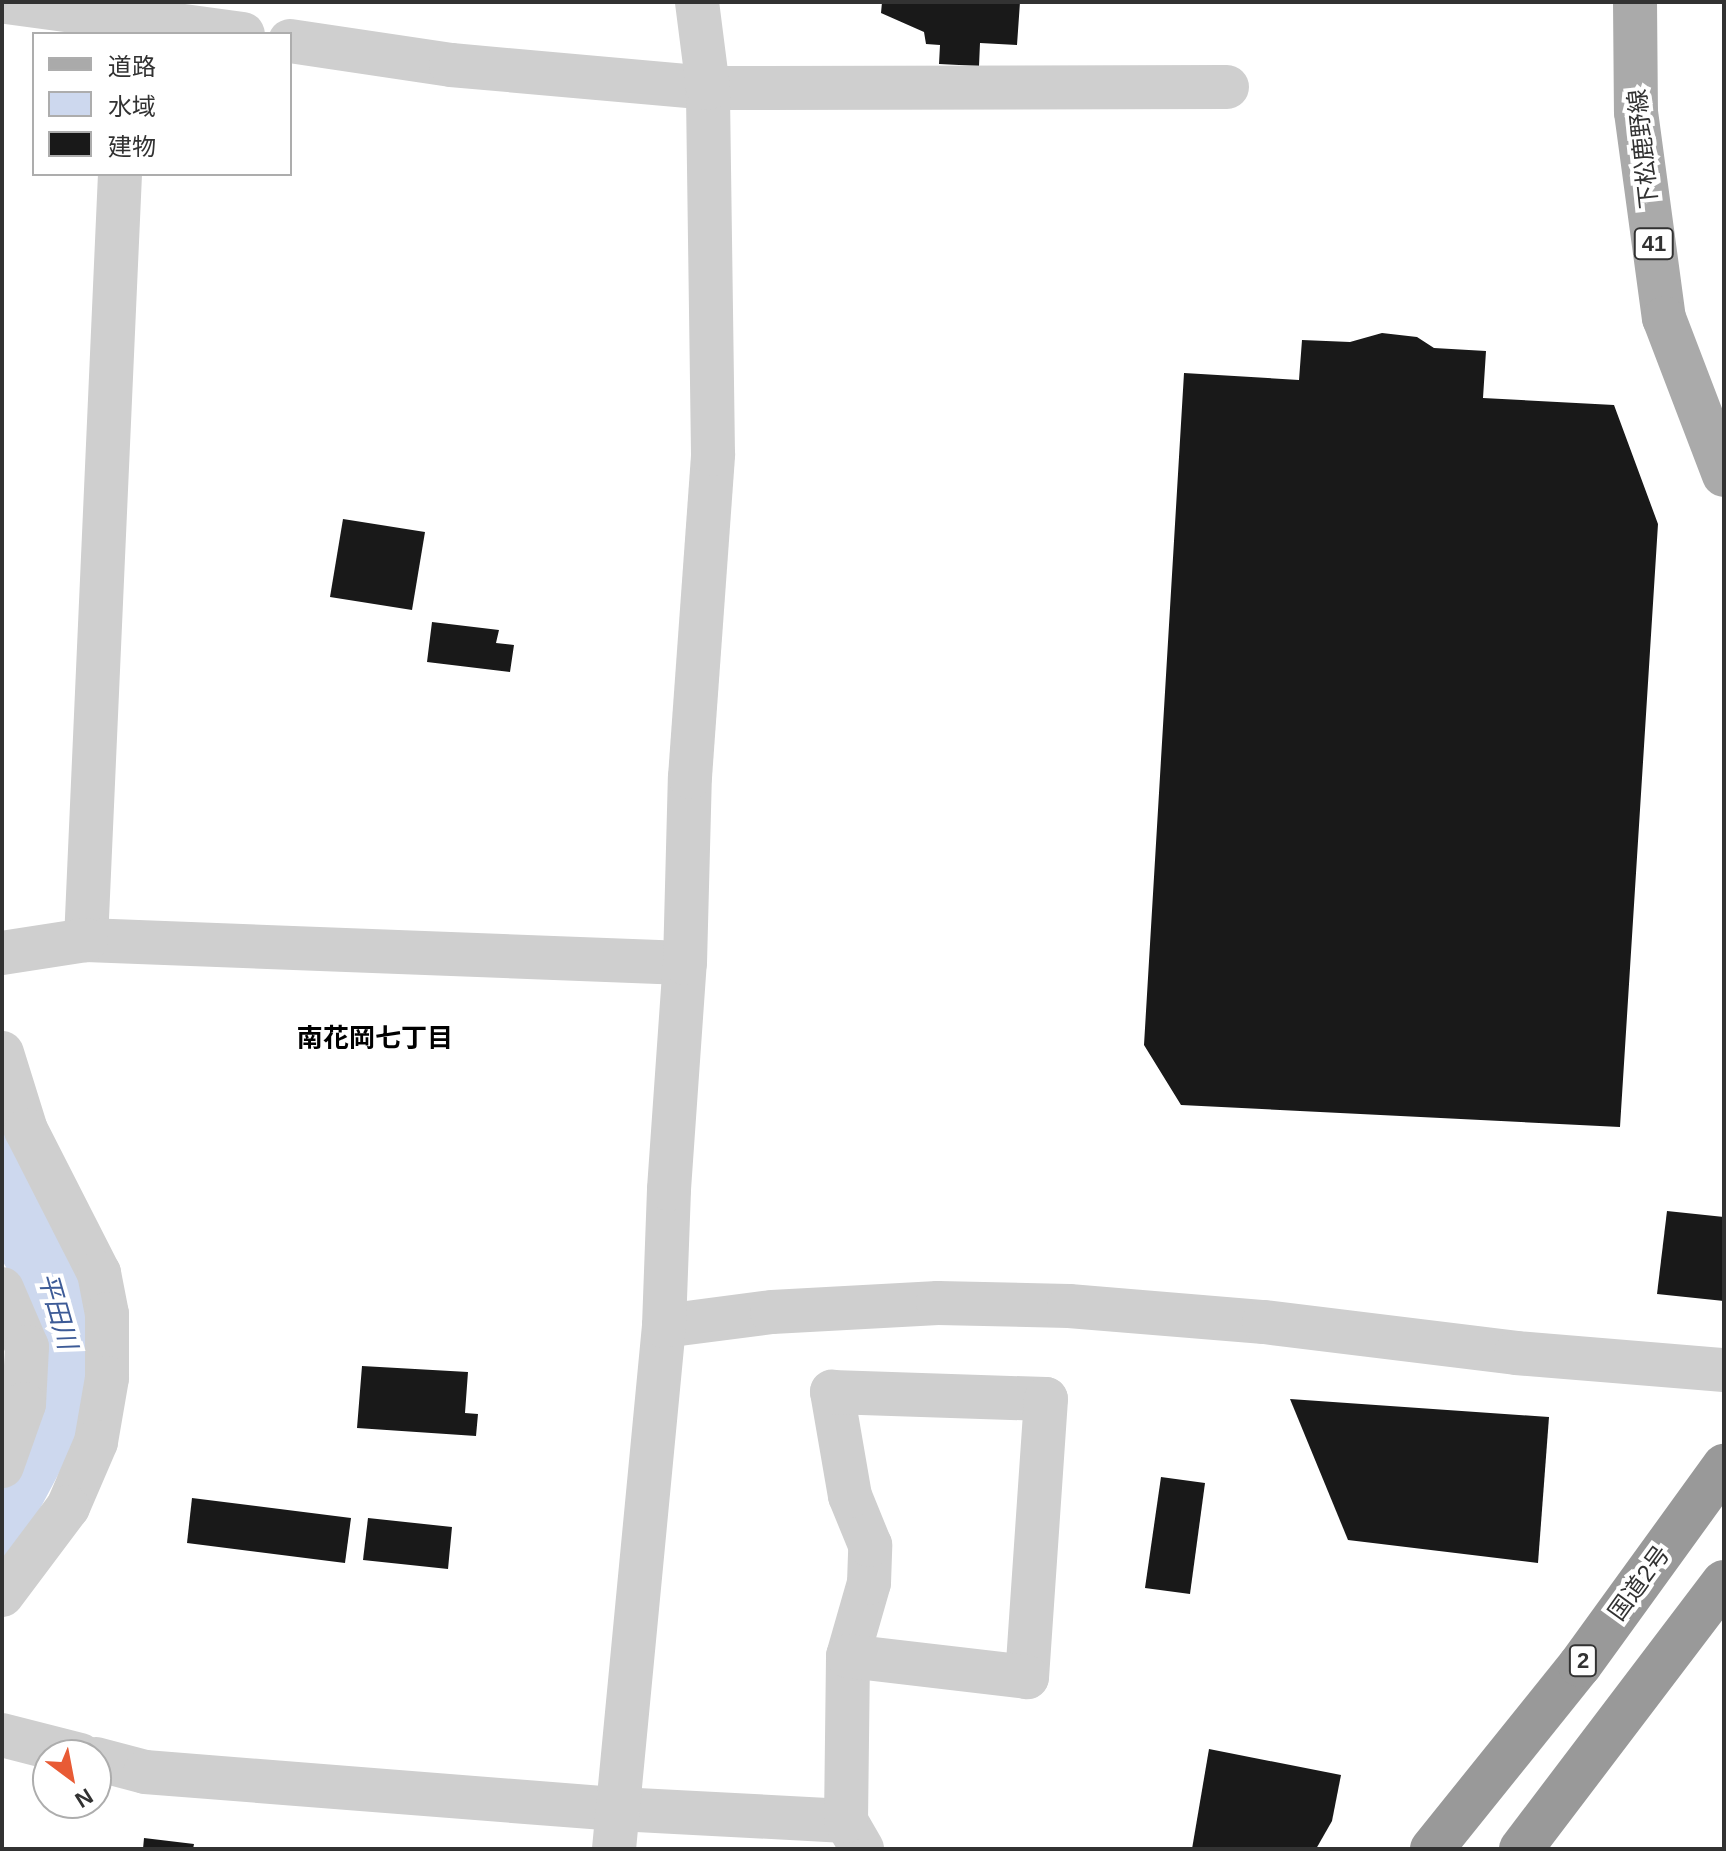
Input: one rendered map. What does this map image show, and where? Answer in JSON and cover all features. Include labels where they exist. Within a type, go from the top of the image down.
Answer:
[{"type":"highway","name":"国道2号","points":[[1432,1849],[1580,1665],[1724,1466]]},
{"type":"highway","points":[[1521,1849],[1724,1582]]},
{"type":"main road","name":"下松鹿野線","points":[[1635,2],[1636,112],[1664,318],[1724,475]]},
{"type":"street","points":[[6,2],[228,32]]},
{"type":"street","points":[[616,1829],[664,1326],[669,1189],[685,963],[690,777],[713,454],[708,88],[697,2]]},
{"type":"street","points":[[292,41],[451,65],[708,88],[1227,87]]},
{"type":"street","points":[[86,940],[120,176]]},
{"type":"street","points":[[2,953],[86,940],[685,963]]},
{"type":"street","points":[[2,1595],[68,1507],[96,1442],[107,1378],[107,1314],[99,1273],[26,1130],[3,1066]]},
{"type":"street","points":[[2,1289],[27,1347],[24,1404],[2,1466]]},
{"type":"street","points":[[664,1326],[772,1312],[893,1305],[1069,1306],[1264,1322],[1516,1353],[1724,1370]]},
{"type":"street","points":[[112,1763],[145,1772],[616,1829],[854,1835],[848,1656],[869,1583],[870,1545],[850,1496],[832,1392],[1046,1399],[1027,1677],[848,1656]]},
{"type":"street","points":[[2,1735],[32,1743]]},
{"type":"water","name":"平田川","points":[[2,1114],[58,1227],[90,1309],[93,1385],[73,1447],[27,1533],[2,1559],[2,1491],[13,1476],[39,1327],[2,1260]]},
{"type":"building","points":[[882,2],[1020,2],[1017,45],[980,43],[979,66],[939,64],[940,45],[926,44],[924,32],[881,13]]},
{"type":"building","points":[[1382,333],[1417,337],[1434,348],[1486,351],[1483,398],[1614,405],[1658,524],[1620,1127],[1181,1105],[1144,1045],[1184,373],[1299,380],[1302,340],[1350,342]]},
{"type":"building","points":[[343,519],[425,532],[412,610],[330,597]]},
{"type":"building","points":[[432,622],[499,630],[496,643],[514,645],[510,672],[427,662]]},
{"type":"building","points":[[1667,1211],[1724,1217],[1724,1301],[1657,1294]]},
{"type":"building","points":[[362,1366],[468,1372],[465,1413],[478,1414],[476,1436],[357,1428]]},
{"type":"building","points":[[1290,1399],[1549,1417],[1538,1563],[1348,1540]]},
{"type":"building","points":[[1161,1477],[1205,1483],[1190,1594],[1145,1588]]},
{"type":"building","points":[[192,1498],[351,1518],[345,1563],[187,1543]]},
{"type":"building","points":[[368,1518],[452,1527],[448,1569],[363,1560]]},
{"type":"building","points":[[1209,1749],[1341,1775],[1332,1821],[1316,1849],[1192,1849]]},
{"type":"building","points":[[144,1838],[194,1844],[193,1849],[143,1849]]},
{"type":"district","name":"南花岡七丁目","points":[[375,1039]]}]
